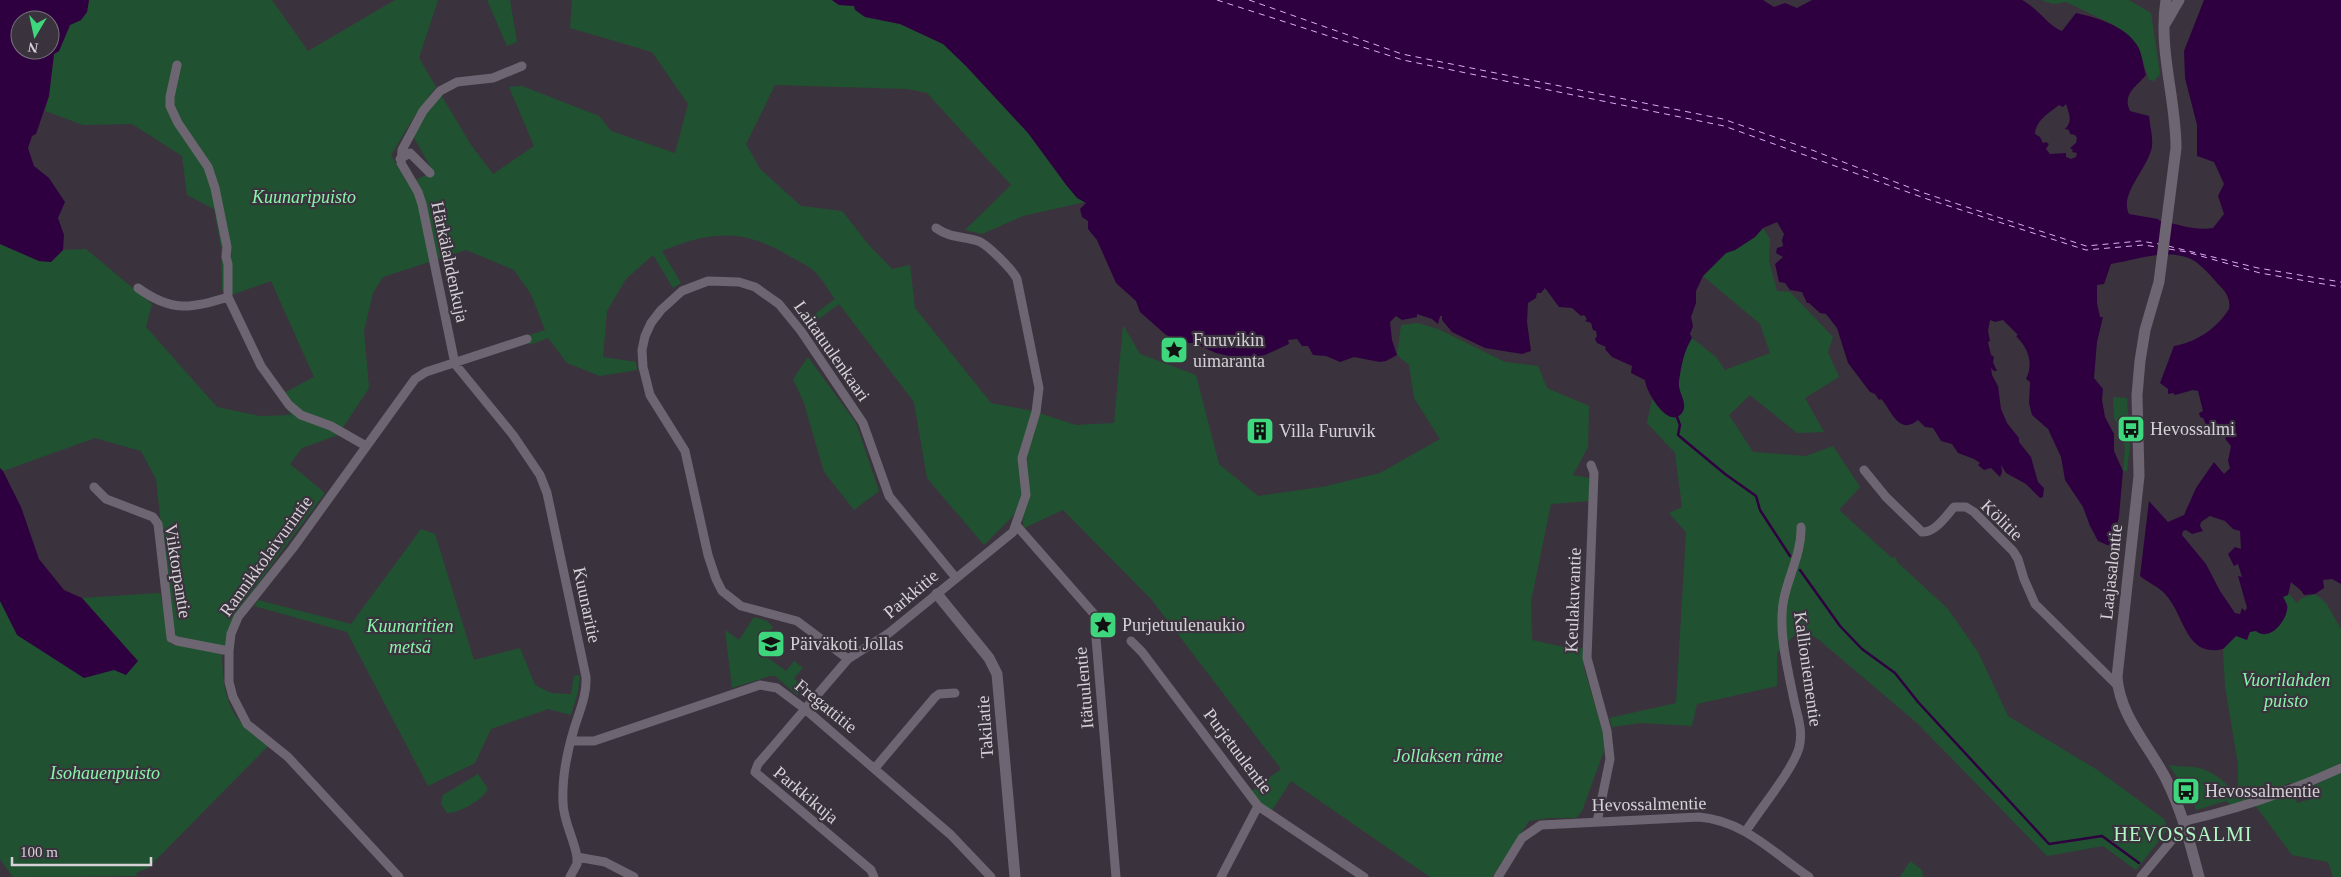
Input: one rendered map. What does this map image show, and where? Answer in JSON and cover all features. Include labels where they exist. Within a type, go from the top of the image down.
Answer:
[{"type":"main road","name":"Laajasalontie","points":[[2166,0],[2164,26],[2166,59],[2176,128],[2171,192],[2159,282],[2145,330],[2140,361],[2137,395],[2139,476],[2118,662],[2118,686],[2126,714],[2165,777],[2186,825],[2199,877]]},
{"type":"main road","points":[[2164,26],[2179,0]]},
{"type":"main road","name":"Takilatie","points":[[937,594],[989,658],[997,674],[1015,877]]},
{"type":"street","points":[[177,65],[170,97],[170,106],[178,123],[202,156],[215,188],[227,247],[228,298],[262,366],[288,404],[301,415],[331,426],[366,446]]},
{"type":"street","points":[[400,158],[402,150],[423,111],[440,91],[458,82],[493,78],[522,66]]},
{"type":"street","points":[[400,158],[410,153],[430,173]]},
{"type":"street","name":"Härkälahdenkuja","points":[[400,158],[422,204],[455,364]]},
{"type":"street","points":[[936,228],[948,236],[980,241],[1013,272],[1017,280],[1039,388],[1036,412],[1022,458],[1026,495],[1017,515],[1016,525]]},
{"type":"street","name":"Laitatuulenkaari","points":[[848,659],[797,621],[741,606],[722,591],[716,579],[708,555],[685,451],[650,395],[642,367],[644,343],[651,323],[661,310],[682,291],[708,281],[739,282],[755,287],[779,304],[801,331],[862,423],[889,496],[956,578]]},
{"type":"street","points":[[138,288],[158,301],[173,306],[201,306],[228,298]]},
{"type":"street","name":"Rannikkolaivurintie","points":[[399,877],[288,758],[247,724],[233,697],[229,682],[231,634],[238,617],[293,548],[415,379],[426,372],[527,339]]},
{"type":"street","name":"Kuunaritie","points":[[455,364],[513,434],[536,467],[547,494],[586,678],[586,690],[565,769],[563,800],[566,820],[578,857]]},
{"type":"street","name":"Keulakuvantie","points":[[1591,465],[1594,473],[1587,658],[1607,731],[1610,749],[1608,778],[1600,800],[1597,822]]},
{"type":"street","name":"Kölitie","points":[[1864,470],[1886,497],[1922,532],[1934,529],[1954,507],[1966,507],[1974,512],[2013,551],[2035,604],[2118,686]]},
{"type":"street","name":"Viiktorpantie","points":[[94,487],[106,499],[153,517],[158,524],[171,638],[177,641],[229,651]]},
{"type":"street","name":"Parkkitie","points":[[805,709],[848,659],[876,643],[1013,532],[1016,525]]},
{"type":"street","name":"Itätuulentie","points":[[1016,525],[1094,614],[1116,877]]},
{"type":"street","name":"Kallioniementie","points":[[1746,831],[1792,762],[1799,746],[1800,725],[1789,676],[1782,618],[1786,588],[1800,544],[1801,527]]},
{"type":"street","name":"Purjetuulentie","points":[[1131,641],[1142,652],[1258,806],[1364,877]]},
{"type":"street","name":"Fregattitie","points":[[571,741],[594,741],[760,685],[778,688],[875,768],[951,835],[991,877]]},
{"type":"street","points":[[875,768],[935,697],[939,694],[955,693]]},
{"type":"street","name":"Parkkikuja","points":[[805,709],[758,764],[756,772],[870,870],[874,877]]},
{"type":"street","points":[[2141,877],[2186,825],[2290,788],[2307,784],[2341,768]]},
{"type":"street","points":[[1220,877],[1258,806]]},
{"type":"street","name":"Hevossalmentie","points":[[1498,877],[1522,838],[1534,828],[1550,824],[1699,817],[1726,822],[1746,831],[1810,877]]},
{"type":"street","points":[[570,877],[577,864],[578,857],[605,862],[634,877]]},
{"type":"green space","name":"Kuunaripuisto","points":[[89,0],[272,0],[308,51],[395,0],[438,0],[419,58],[436,87],[414,117],[391,155],[408,184],[430,173],[430,166],[413,136],[426,113],[441,95],[471,145],[493,174],[534,146],[509,87],[522,86],[599,116],[611,131],[675,153],[688,104],[652,52],[570,28],[572,0],[832,0],[839,5],[854,6],[865,17],[900,24],[943,44],[1028,133],[1067,186],[1085,202],[1023,216],[982,234],[965,230],[1011,185],[927,93],[908,89],[775,85],[746,144],[760,169],[801,206],[842,211],[868,244],[892,269],[910,265],[915,308],[991,403],[1033,411],[1022,443],[1022,494],[1014,515],[984,545],[927,478],[914,402],[839,304],[806,328],[803,323],[835,299],[814,271],[774,248],[742,237],[712,236],[696,239],[662,251],[681,283],[673,288],[653,255],[626,279],[607,311],[603,357],[636,362],[637,370],[600,376],[567,363],[548,338],[529,345],[526,336],[545,330],[531,294],[514,270],[466,250],[383,277],[373,293],[364,331],[369,388],[338,435],[302,448],[290,464],[325,493],[237,612],[225,647],[177,638],[173,633],[156,479],[141,451],[95,438],[3,471],[0,468],[0,244],[39,261],[51,262],[63,250],[86,249],[152,304],[146,327],[217,407],[260,416],[291,415],[278,396],[314,377],[271,281],[231,295],[222,290],[221,248],[214,209],[187,195],[182,156],[132,124],[83,125],[45,111],[49,96],[53,60],[60,60],[60,49],[70,25],[81,20],[87,12]]},
{"type":"green space","points":[[487,0],[510,0],[517,42],[507,46]]},
{"type":"green space","points":[[2041,0],[2129,0],[2151,13],[2160,74],[2154,81],[2149,80],[2138,46],[2112,24],[2066,2],[2053,4]]},
{"type":"green space","points":[[1763,228],[1770,239],[1769,261],[1777,291],[1790,292],[1833,337],[1828,352],[1839,377],[1805,398],[1824,432],[1797,433],[1750,395],[1729,415],[1753,452],[1806,456],[1833,446],[1860,487],[1839,510],[1892,558],[1896,557],[1897,562],[1948,609],[1978,652],[2008,716],[2099,771],[2164,819],[2168,829],[2136,870],[2103,846],[2047,856],[1917,723],[1818,639],[1800,629],[1777,653],[1777,686],[1697,704],[1692,726],[1641,723],[1612,727],[1609,718],[1676,703],[1686,532],[1669,513],[1682,507],[1675,453],[1647,423],[1652,399],[1663,412],[1673,417],[1677,417],[1684,407],[1679,380],[1685,348],[1692,338],[1716,357],[1725,370],[1770,353],[1760,324],[1703,276],[1726,253],[1735,250],[1755,237]]},
{"type":"green space","name":"Jollaksen räme","points":[[1418,323],[1438,329],[1505,362],[1538,366],[1547,388],[1589,406],[1588,447],[1573,475],[1589,478],[1589,501],[1551,504],[1531,601],[1532,640],[1573,649],[1584,648],[1584,668],[1602,729],[1605,748],[1582,811],[1576,818],[1550,818],[1529,821],[1492,877],[1430,877],[1291,781],[1269,815],[1249,793],[1281,769],[1151,599],[1063,510],[1024,528],[1022,514],[1021,499],[1024,470],[1039,413],[1076,425],[1114,423],[1123,325],[1140,354],[1196,375],[1219,464],[1258,496],[1322,487],[1380,473],[1440,439],[1414,398],[1409,365],[1397,355],[1401,325]]},
{"type":"green space","points":[[808,357],[856,423],[879,491],[854,510],[824,472],[804,403],[793,379]]},
{"type":"green space","points":[[2113,397],[2127,398],[2130,446],[2127,471],[2123,471],[2125,448],[2120,426],[2114,419]]},
{"type":"green space","name":"Kuunaritien metsä","points":[[421,529],[435,534],[474,660],[520,648],[535,685],[551,693],[571,694],[574,676],[580,675],[578,692],[571,715],[548,709],[491,729],[475,763],[428,786],[347,632],[254,606],[258,600],[351,624]]},
{"type":"green space","name":"Isohauenpuisto","points":[[0,580],[111,631],[82,598],[160,593],[170,644],[222,653],[224,683],[231,707],[244,727],[268,746],[148,868],[136,873],[137,876],[13,877],[0,859]]},
{"type":"green space","name":"Vuorilahden puisto","points":[[2288,593],[2297,603],[2302,598],[2315,594],[2326,603],[2341,629],[2341,763],[2301,783],[2289,783],[2274,791],[2232,806],[2226,801],[2196,810],[2189,789],[2182,785],[2169,765],[2203,769],[2218,777],[2229,787],[2238,786],[2238,765],[2225,686],[2223,649],[2238,635],[2267,626],[2280,619],[2288,607],[2283,597]]},
{"type":"green space","points":[[754,617],[767,621],[773,627],[771,630],[780,638],[774,645],[784,653],[779,659],[772,653],[768,658],[786,671],[794,661],[803,668],[794,678],[803,688],[797,695],[775,676],[732,688],[725,630],[739,640]]},
{"type":"green space","points":[[2341,772],[2341,877],[2333,877],[2328,862],[2292,855],[2255,805],[2294,792],[2297,803],[2314,798],[2311,787]]},
{"type":"green space","points":[[478,774],[488,789],[485,793],[464,808],[447,813],[441,804],[443,795]]},
{"type":"green space","points":[[1910,861],[1922,870],[1923,877],[1900,877]]},
{"type":"shaded area","points":[[0,0],[89,0],[87,12],[81,20],[70,25],[60,49],[60,10],[10,10],[10,60],[53,60],[49,96],[36,134],[32,136],[28,148],[34,166],[49,178],[65,202],[58,218],[64,235],[63,250],[51,262],[39,261],[0,244]]},
{"type":"shaded area","points":[[832,0],[1763,0],[1774,7],[1785,3],[1797,8],[1812,0],[2022,0],[2062,31],[2076,13],[2110,23],[2132,38],[2140,51],[2146,75],[2131,91],[2128,105],[2130,111],[2149,116],[2152,147],[2128,198],[2129,214],[2158,219],[2186,227],[2206,229],[2213,228],[2224,214],[2218,196],[2224,184],[2214,162],[2197,156],[2197,125],[2185,78],[2184,51],[2204,0],[2341,0],[2341,584],[2332,579],[2323,580],[2324,588],[2315,594],[2304,595],[2291,582],[2288,595],[2283,597],[2287,606],[2286,614],[2276,629],[2266,634],[2256,631],[2250,632],[2247,640],[2236,636],[2223,649],[2210,650],[2201,647],[2193,641],[2165,594],[2140,576],[2149,501],[2168,522],[2184,515],[2196,488],[2214,462],[2224,474],[2230,468],[2228,461],[2231,446],[2226,440],[2222,424],[2217,434],[2212,437],[2203,418],[2200,417],[2199,413],[2203,411],[2198,391],[2193,390],[2175,395],[2173,393],[2168,394],[2168,389],[2160,383],[2174,346],[2191,341],[2206,333],[2219,322],[2229,309],[2228,297],[2222,288],[2202,267],[2187,257],[2177,255],[2154,256],[2111,264],[2104,284],[2097,285],[2097,303],[2100,317],[2103,317],[2097,342],[2094,378],[2103,389],[2102,400],[2105,417],[2114,434],[2114,451],[2123,471],[2119,516],[2113,545],[2107,545],[2098,541],[2083,507],[2065,480],[2061,457],[2048,429],[2032,415],[2029,403],[2030,382],[2026,379],[2030,367],[2029,356],[2016,336],[2018,335],[2003,320],[1995,322],[1990,320],[1988,331],[1990,341],[1988,342],[1997,371],[1991,368],[1992,375],[1998,386],[2001,409],[2007,423],[2031,457],[2038,482],[2044,488],[2043,497],[2040,498],[2026,484],[2006,473],[2001,465],[2002,472],[2000,477],[1991,468],[1984,470],[1978,465],[1980,463],[1974,459],[1958,453],[1952,444],[1941,441],[1933,428],[1925,427],[1918,420],[1905,425],[1895,419],[1881,399],[1879,400],[1875,394],[1870,392],[1848,363],[1837,328],[1826,314],[1820,313],[1807,303],[1802,292],[1790,290],[1785,283],[1779,282],[1775,264],[1783,257],[1776,253],[1777,248],[1783,246],[1784,234],[1777,222],[1763,228],[1755,237],[1735,250],[1726,253],[1703,276],[1696,291],[1696,303],[1691,317],[1693,326],[1690,334],[1692,338],[1685,353],[1680,375],[1679,385],[1684,406],[1681,414],[1676,417],[1670,416],[1658,406],[1649,392],[1645,380],[1631,373],[1632,366],[1612,357],[1605,349],[1606,347],[1597,343],[1595,339],[1597,336],[1596,331],[1593,330],[1591,323],[1585,321],[1587,319],[1584,315],[1581,316],[1572,308],[1559,307],[1545,288],[1541,293],[1537,293],[1536,298],[1528,303],[1527,322],[1531,351],[1522,354],[1485,348],[1452,332],[1442,320],[1442,316],[1440,316],[1438,324],[1432,319],[1417,314],[1417,317],[1402,320],[1396,316],[1390,322],[1392,340],[1397,355],[1380,362],[1354,357],[1340,362],[1326,356],[1313,355],[1308,346],[1302,346],[1297,339],[1288,340],[1289,344],[1265,355],[1241,359],[1216,353],[1194,343],[1187,343],[1166,335],[1140,312],[1136,301],[1116,283],[1097,240],[1088,229],[1088,221],[1082,217],[1080,209],[1086,203],[1077,198],[1028,133],[966,66],[943,44],[900,24],[865,17],[855,10],[854,6],[839,5]],"holes":[[[2066,104],[2070,120],[2065,129],[2069,130],[2070,134],[2075,135],[2077,138],[2076,143],[2070,148],[2073,150],[2072,152],[2077,153],[2076,157],[2071,159],[2066,157],[2066,153],[2050,154],[2046,149],[2049,144],[2043,143],[2040,137],[2035,134],[2038,125],[2044,117],[2059,105],[2063,107]],[[2210,516],[2225,521],[2233,529],[2240,531],[2241,549],[2235,547],[2228,554],[2234,566],[2238,564],[2242,577],[2238,576],[2247,608],[2245,611],[2242,608],[2240,614],[2235,613],[2220,591],[2206,564],[2182,535],[2183,531],[2186,530],[2192,534],[2203,531],[2200,526],[2201,522]]]},
{"type":"shaded area","points":[[0,468],[21,507],[39,559],[64,590],[82,598],[138,661],[126,675],[114,670],[84,678],[17,635],[0,601]]},
{"type":"waterway","points":[[1677,417],[1680,425],[1678,435],[1725,474],[1756,496],[1760,510],[1790,556]]},
{"type":"waterway","points":[[1800,570],[1840,626],[1862,649],[1895,673],[1918,702],[2049,844],[2102,836],[2139,863]]},
{"type":"ferry route","points":[[1217,0],[1403,60],[1724,126],[1927,199],[2086,250],[2143,245],[2157,247]]},
{"type":"ferry route","points":[[1249,0],[1402,54],[1723,119],[1812,150],[1924,193],[2086,246],[2140,241],[2159,244]]},
{"type":"ferry route","points":[[2168,246],[2258,268],[2341,282]]},
{"type":"ferry route","points":[[2169,249],[2187,252],[2260,273],[2341,287]]},
{"type":"place","name":"Furuvikin uimaranta","points":[[1174,350]]},
{"type":"place","name":"Hevossalmi","points":[[2131,429]]},
{"type":"place","name":"Villa Furuvik","points":[[1260,431]]},
{"type":"place","name":"Purjetuulenaukio","points":[[1103,625]]},
{"type":"place","name":"Päiväkoti Jollas","points":[[771,644]]},
{"type":"place","name":"Hevossalmentie","points":[[2186,791]]},
{"type":"district","name":"HEVOSSALMI","points":[[2183,834]]}]
